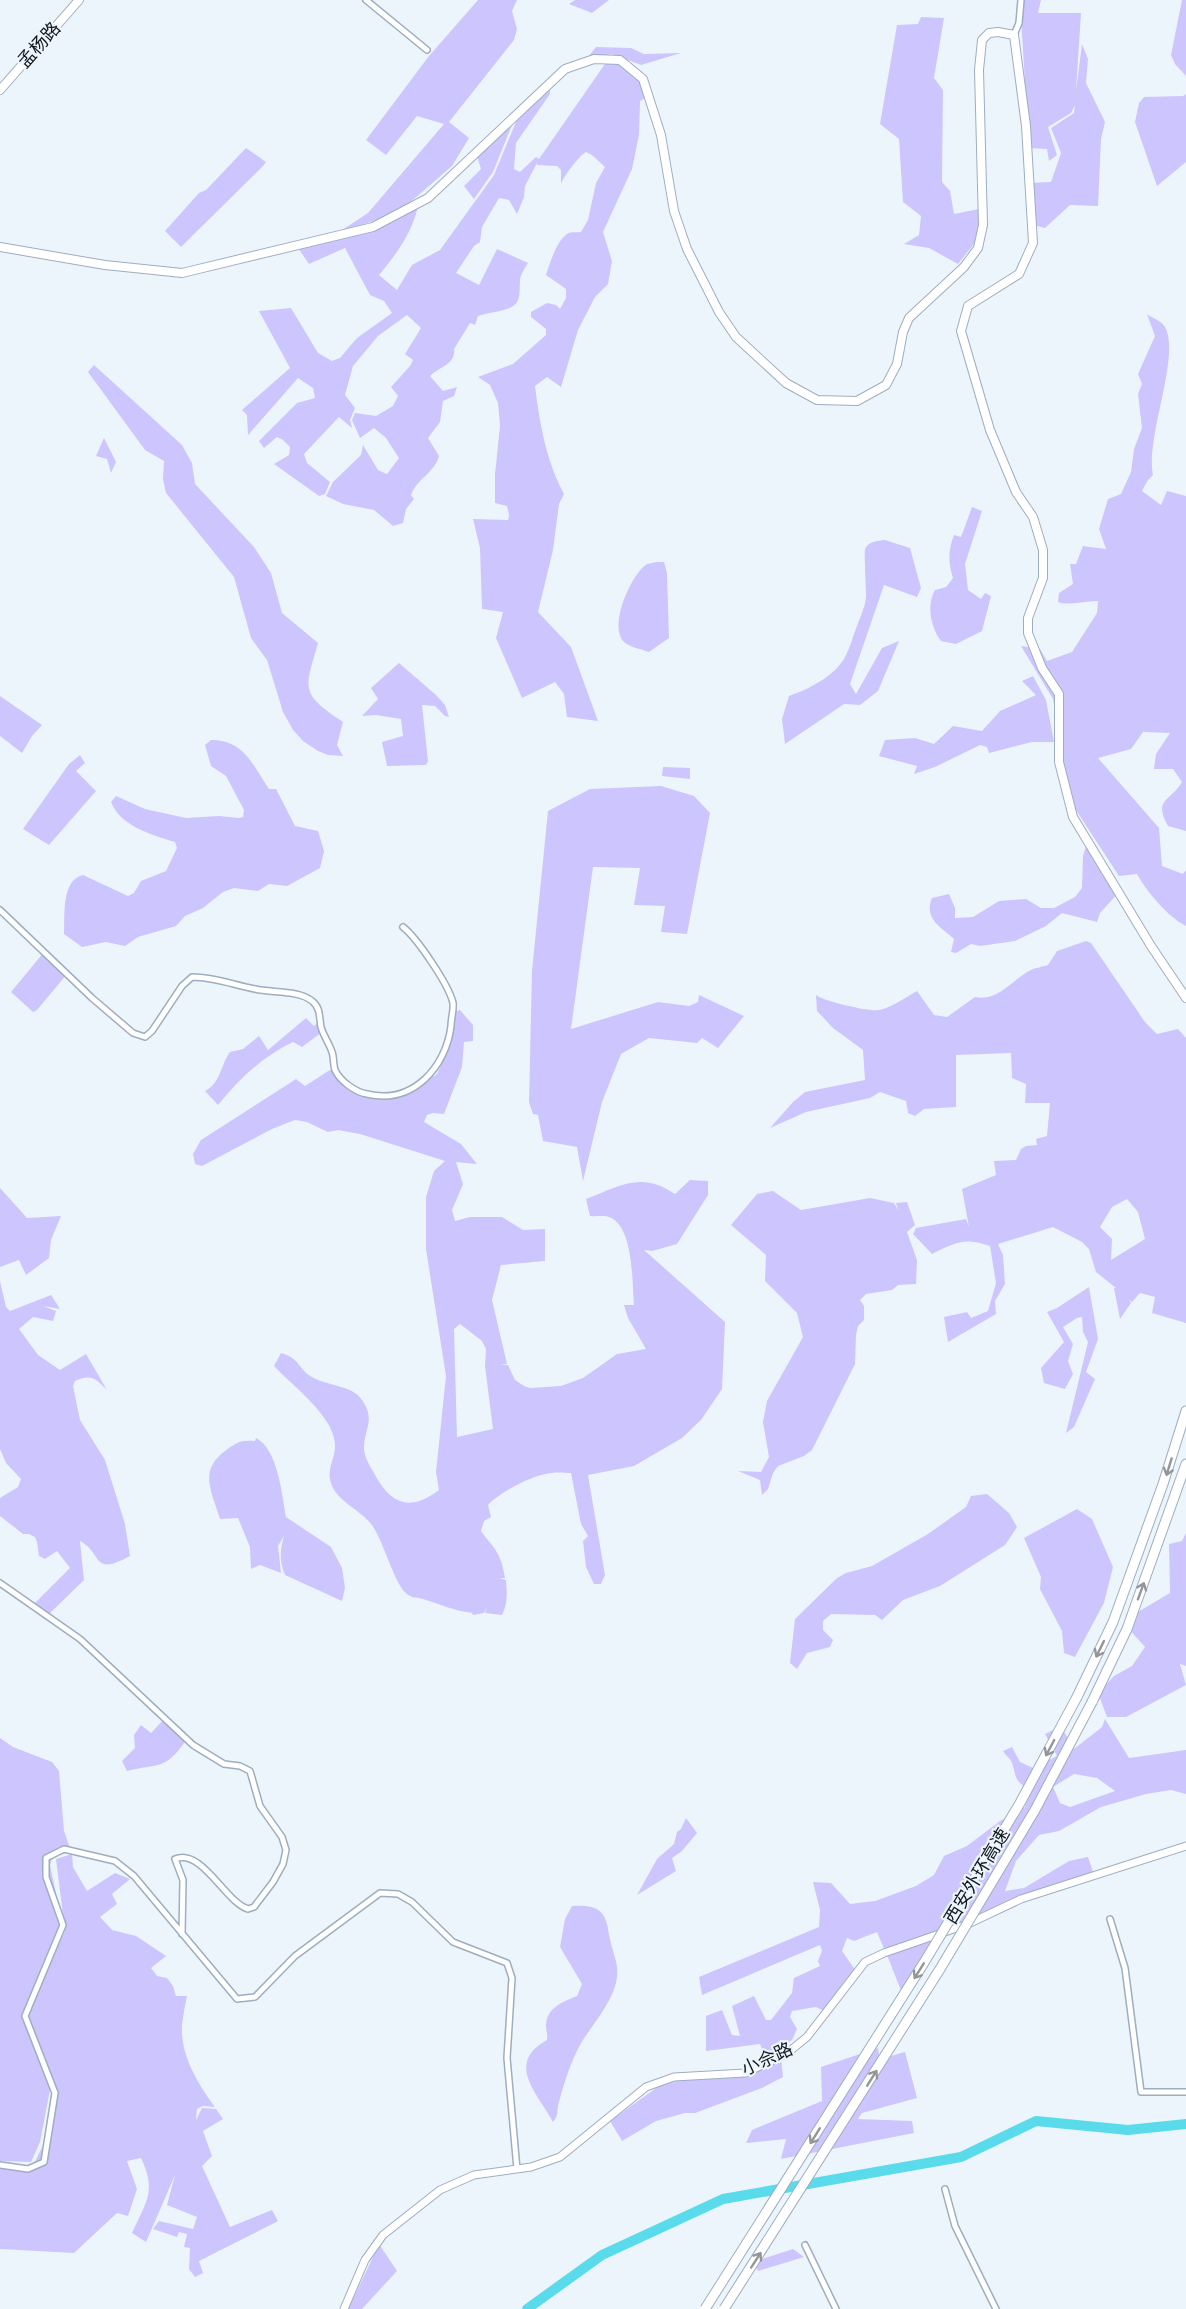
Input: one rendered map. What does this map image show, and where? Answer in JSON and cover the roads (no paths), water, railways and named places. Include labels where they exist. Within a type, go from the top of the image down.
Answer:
[{"type":"highway","name":"西安外环高速","points":[[705,2309],[931,1951],[1020,1803],[1077,1697],[1113,1622],[1164,1484],[1186,1411]]},
{"type":"highway","name":"西安外环高速","points":[[724,2309],[946,1959],[1035,1810],[1092,1702],[1127,1629],[1186,1464]]},
{"type":"main road","name":"孟杨路","points":[[0,90],[79,0]]},
{"type":"main road","points":[[0,247],[105,265],[182,273],[373,227],[428,198],[565,69],[594,58],[620,60],[643,79],[661,135],[674,211],[687,249],[719,312],[736,338],[786,383],[817,400],[857,401],[886,384],[897,364],[903,332],[909,318],[964,267],[978,248],[983,225],[979,70],[982,40],[989,33],[1014,35],[1026,126],[1032,243],[1019,274],[968,306],[961,331],[990,430],[1016,492],[1033,516],[1043,550],[1043,578],[1028,618],[1028,633],[1042,668],[1059,694],[1059,762],[1073,817],[1151,946],[1186,998]]},
{"type":"street","points":[[366,0],[427,50]]},
{"type":"street","points":[[1014,35],[1019,23],[1021,0]]},
{"type":"street","points":[[0,910],[92,998],[133,1033],[141,1037],[146,1037],[152,1031],[182,986],[192,977],[205,977],[255,989],[299,996],[311,1000],[317,1006],[321,1029],[333,1052],[335,1069],[345,1081],[368,1095],[390,1096],[405,1092],[427,1079],[438,1065],[449,1042],[453,1004],[443,981],[423,950],[403,927]]},
{"type":"street","points":[[0,1583],[80,1639],[193,1745],[224,1764],[240,1766],[250,1771],[260,1806],[282,1837],[286,1850],[283,1864],[273,1882],[254,1906],[248,1909],[237,1904],[197,1863],[185,1858],[175,1859],[183,1880],[182,1934]]},
{"type":"street","name":"小佘路","points":[[344,2309],[365,2260],[383,2235],[440,2190],[474,2175],[531,2168],[560,2157],[646,2087],[674,2077],[745,2073],[786,2054],[807,2037],[866,1962],[884,1953],[968,1924],[1021,1899],[1186,1846]]},
{"type":"street","points":[[0,2165],[28,2169],[44,2162],[55,2093],[25,2016],[63,1925],[46,1877],[46,1858],[64,1849],[115,1861],[134,1876],[237,1999],[255,1997],[295,1956],[380,1893],[398,1894],[412,1902],[453,1942],[507,1963],[512,1978],[507,2058],[517,2169]]},
{"type":"street","points":[[1110,1919],[1125,1968],[1141,2092],[1186,2092]]},
{"type":"street","points":[[945,2189],[954,2226],[996,2309]]},
{"type":"street","points":[[804,2245],[836,2309]]},
{"type":"waterway","points":[[527,2309],[602,2255],[723,2199],[961,2157],[1036,2121],[1128,2130],[1186,2124]]}]
